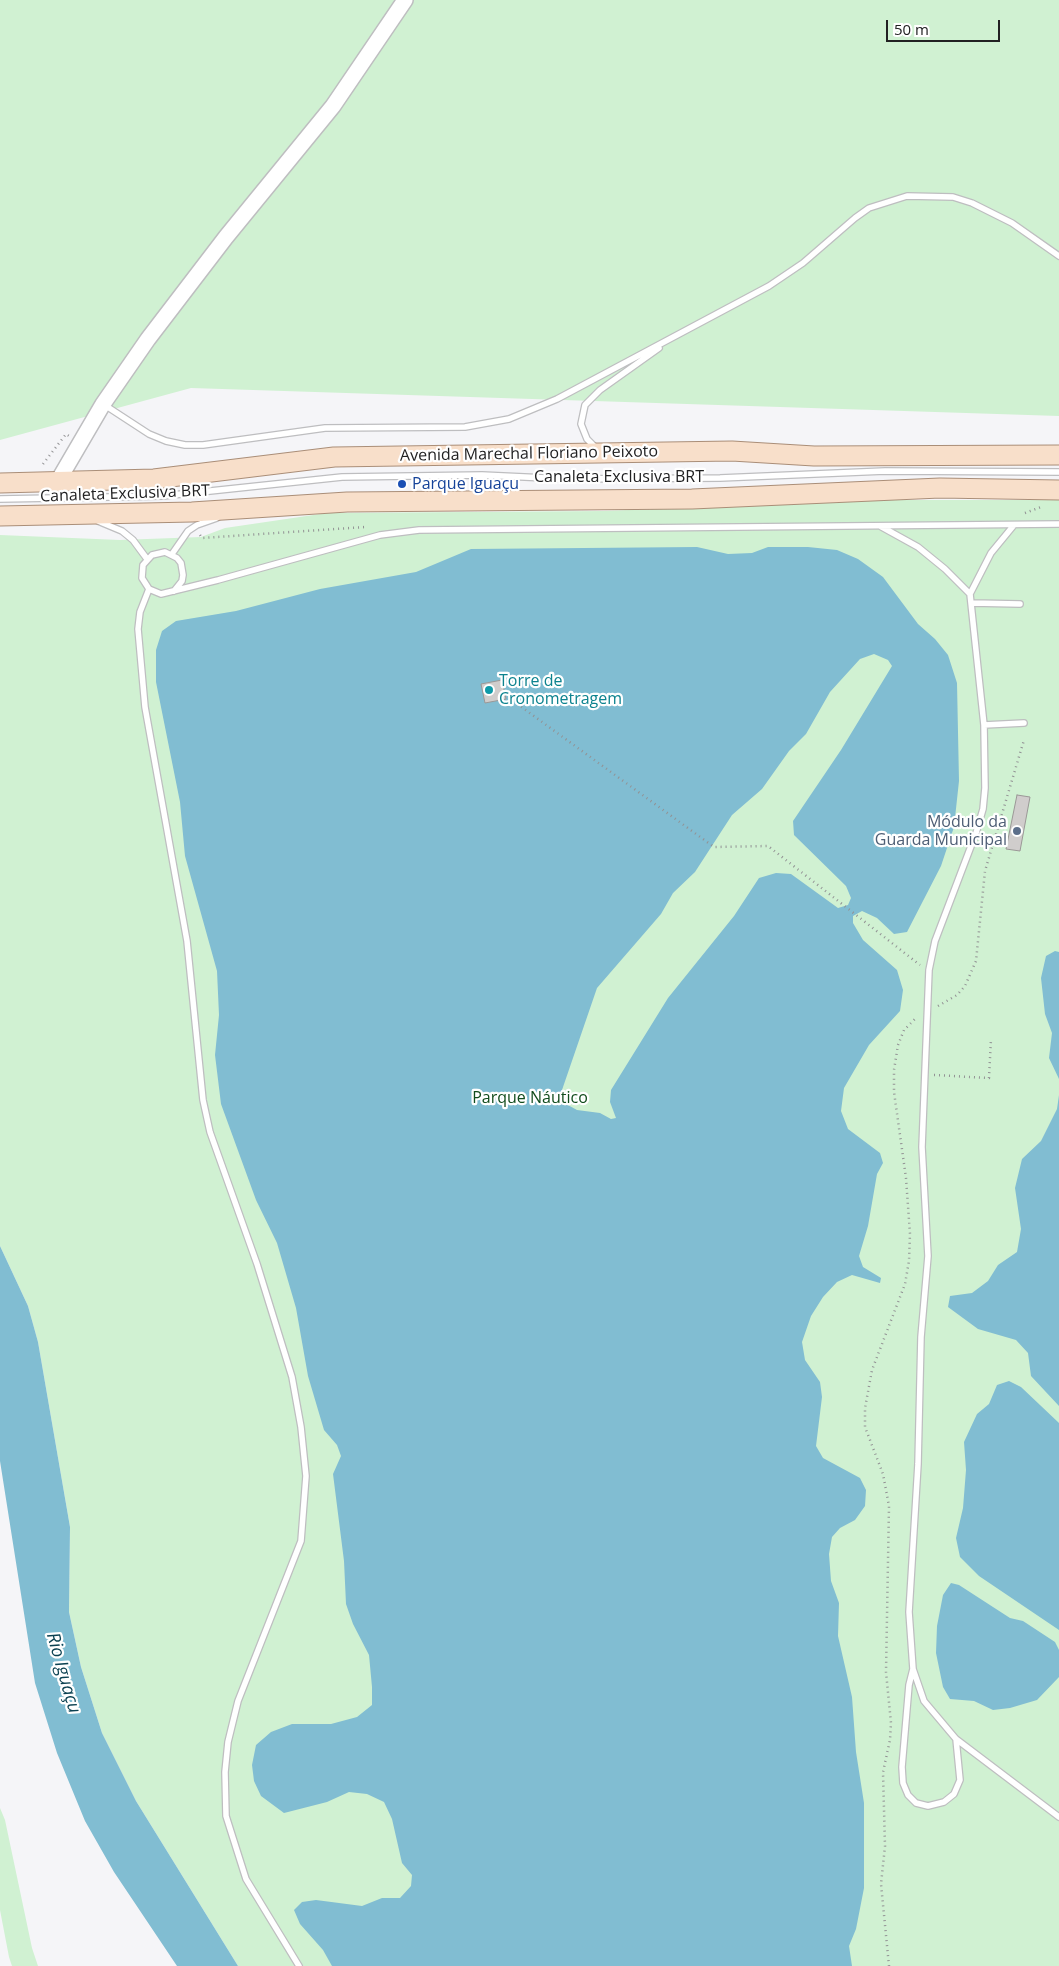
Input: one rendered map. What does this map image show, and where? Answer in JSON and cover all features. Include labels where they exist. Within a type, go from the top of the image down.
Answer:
[{"type":"main road","name":"Avenida Marechal Floriano Peixoto","points":[[0,483],[154,479],[334,457],[732,451],[814,456],[1059,455]]},
{"type":"main road","points":[[0,516],[192,512],[347,502],[692,498],[940,488],[1059,490]]},
{"type":"street","points":[[58,481],[103,404],[204,266],[333,106],[405,0]]},
{"type":"lane","points":[[103,404],[149,434],[166,442],[185,445],[203,445],[325,428],[446,428],[483,425],[534,410],[677,335],[786,275],[869,208],[907,196],[953,197],[972,203],[1012,223],[1059,256]]},
{"type":"lane","points":[[600,452],[583,432],[581,414],[585,404],[600,390],[677,335]]},
{"type":"lane","name":"Canaleta Exclusiva BRT","points":[[0,499],[163,496],[342,477],[482,475],[567,479],[720,478],[885,471],[1059,472]]},
{"type":"lane","points":[[172,554],[188,531],[197,525],[273,506]]},
{"type":"lane","points":[[72,515],[102,522],[122,531],[133,540],[146,560]]},
{"type":"lane","points":[[174,591],[184,575],[181,563],[172,554],[158,552],[146,560],[141,572],[142,578],[149,589],[161,594],[174,591],[398,531],[1014,526],[1059,524]]},
{"type":"lane","points":[[880,526],[918,546],[945,568],[970,594],[984,725],[985,788],[983,809],[976,833],[935,941],[929,970],[922,1146],[928,1256],[921,1337],[918,1464],[909,1612],[913,1669],[924,1701],[956,1739],[1059,1817]]},
{"type":"lane","points":[[970,594],[991,553],[1014,526]]},
{"type":"lane","points":[[149,589],[140,612],[138,629],[144,698],[187,941],[203,1100],[210,1132],[260,1272],[292,1377],[304,1457],[306,1476],[301,1541],[238,1702],[228,1742],[225,1794],[226,1816],[246,1879],[299,1966]]},
{"type":"lane","points":[[972,603],[1020,604]]},
{"type":"lane","points":[[984,725],[1024,723]]},
{"type":"lane","points":[[913,1669],[909,1685],[902,1767],[903,1783],[908,1796],[916,1803],[928,1806],[944,1802],[954,1794],[960,1780],[956,1739]]},
{"type":"path","points":[[42,465],[48,460],[66,434]]},
{"type":"path","points":[[505,695],[714,847],[768,846],[844,904],[897,949],[929,970]]},
{"type":"path","points":[[889,1966],[881,1884],[885,1846],[883,1772],[890,1740],[891,1723],[886,1672],[889,1506],[883,1474],[865,1428],[865,1408],[872,1370],[904,1284],[909,1261],[910,1234],[906,1178],[894,1092],[894,1070],[898,1045],[904,1030],[912,1021],[957,995],[971,976],[976,961],[985,871],[1024,740]]},
{"type":"path","points":[[924,1075],[989,1078],[991,1039]]},
{"type":"green space","points":[[0,0],[1059,0],[1059,416],[191,388],[0,440]]},
{"type":"green space","name":"Parque Náutico","points":[[880,500],[1059,500],[1059,1966],[238,1966],[136,1801],[102,1733],[81,1667],[69,1612],[70,1527],[38,1342],[28,1306],[0,1246],[0,535],[120,540],[201,537],[225,528],[327,513],[603,511]]},
{"type":"green space","points":[[0,1808],[5,1820],[32,1948],[38,1966],[12,1966],[9,1957],[0,1910]]},
{"type":"water","points":[[697,547],[728,554],[752,553],[768,547],[808,547],[837,550],[858,559],[883,577],[918,624],[935,639],[948,655],[957,683],[959,781],[954,827],[941,866],[907,932],[894,934],[877,918],[862,911],[853,916],[853,923],[863,940],[897,970],[903,990],[900,1011],[869,1045],[844,1088],[841,1111],[848,1129],[880,1153],[883,1163],[877,1174],[868,1226],[859,1256],[863,1267],[881,1278],[880,1283],[852,1275],[837,1282],[823,1297],[811,1316],[802,1342],[805,1360],[820,1382],[822,1397],[816,1446],[823,1458],[860,1478],[866,1490],[865,1506],[855,1520],[840,1528],[832,1537],[829,1554],[831,1581],[839,1603],[838,1636],[852,1697],[856,1752],[864,1803],[864,1888],[856,1929],[849,1946],[852,1966],[332,1966],[323,1950],[300,1924],[294,1910],[302,1902],[316,1900],[362,1906],[382,1898],[400,1898],[411,1886],[412,1875],[402,1863],[392,1819],[384,1802],[367,1794],[349,1792],[327,1802],[284,1813],[261,1796],[254,1781],[252,1765],[256,1745],[271,1732],[292,1724],[331,1724],[357,1717],[372,1705],[372,1687],[369,1655],[353,1624],[346,1604],[344,1561],[333,1474],[341,1456],[337,1445],[324,1430],[308,1376],[296,1308],[277,1243],[256,1200],[221,1104],[215,1055],[219,1015],[217,971],[185,856],[180,802],[156,682],[156,650],[162,631],[176,621],[236,611],[320,589],[416,572],[471,549]],"holes":[[[874,654],[888,660],[892,666],[841,750],[793,821],[794,835],[846,886],[851,898],[848,905],[838,908],[791,874],[776,873],[759,878],[734,916],[668,998],[611,1090],[610,1102],[616,1118],[611,1119],[600,1113],[577,1110],[566,1104],[562,1090],[597,988],[661,914],[673,893],[695,872],[732,815],[762,789],[789,751],[806,734],[830,692],[860,659]]]},
{"type":"water","points":[[1055,951],[1059,952],[1059,1079],[1049,1058],[1052,1033],[1045,1014],[1041,978],[1046,956]]},
{"type":"water","points":[[1059,1095],[1059,1406],[1031,1376],[1028,1353],[1016,1340],[978,1329],[948,1307],[950,1296],[972,1293],[988,1281],[998,1265],[1017,1252],[1021,1229],[1015,1188],[1022,1159],[1041,1141],[1057,1109]]},
{"type":"water","name":"Rio Iguaçu","points":[[0,1246],[28,1306],[38,1342],[70,1527],[69,1612],[81,1667],[102,1733],[136,1801],[238,1966],[177,1966],[114,1872],[85,1821],[57,1753],[35,1683],[0,1461]]},
{"type":"water","points":[[1009,1381],[1021,1387],[1059,1423],[1059,1630],[979,1576],[960,1557],[956,1538],[963,1508],[966,1470],[964,1442],[977,1414],[989,1404],[997,1385]]},
{"type":"water","points":[[951,1583],[959,1585],[1010,1618],[1023,1621],[1055,1642],[1059,1650],[1059,1677],[1037,1700],[1010,1708],[993,1710],[974,1701],[950,1699],[943,1687],[936,1653],[937,1626],[943,1595]]},
{"type":"building","name":"Torre de Cronometragem","points":[[502,680],[506,699],[485,703],[481,684]]},
{"type":"building","name":"Módulo da Guarda Municipal","points":[[1017,795],[1030,797],[1020,851],[1006,849]]},
{"type":"place","name":"Parque Iguaçu","points":[[402,484]]},
{"type":"place","name":"Torre de Cronometragem","points":[[489,690]]},
{"type":"place","name":"Módulo da Guarda Municipal","points":[[1017,831]]}]
